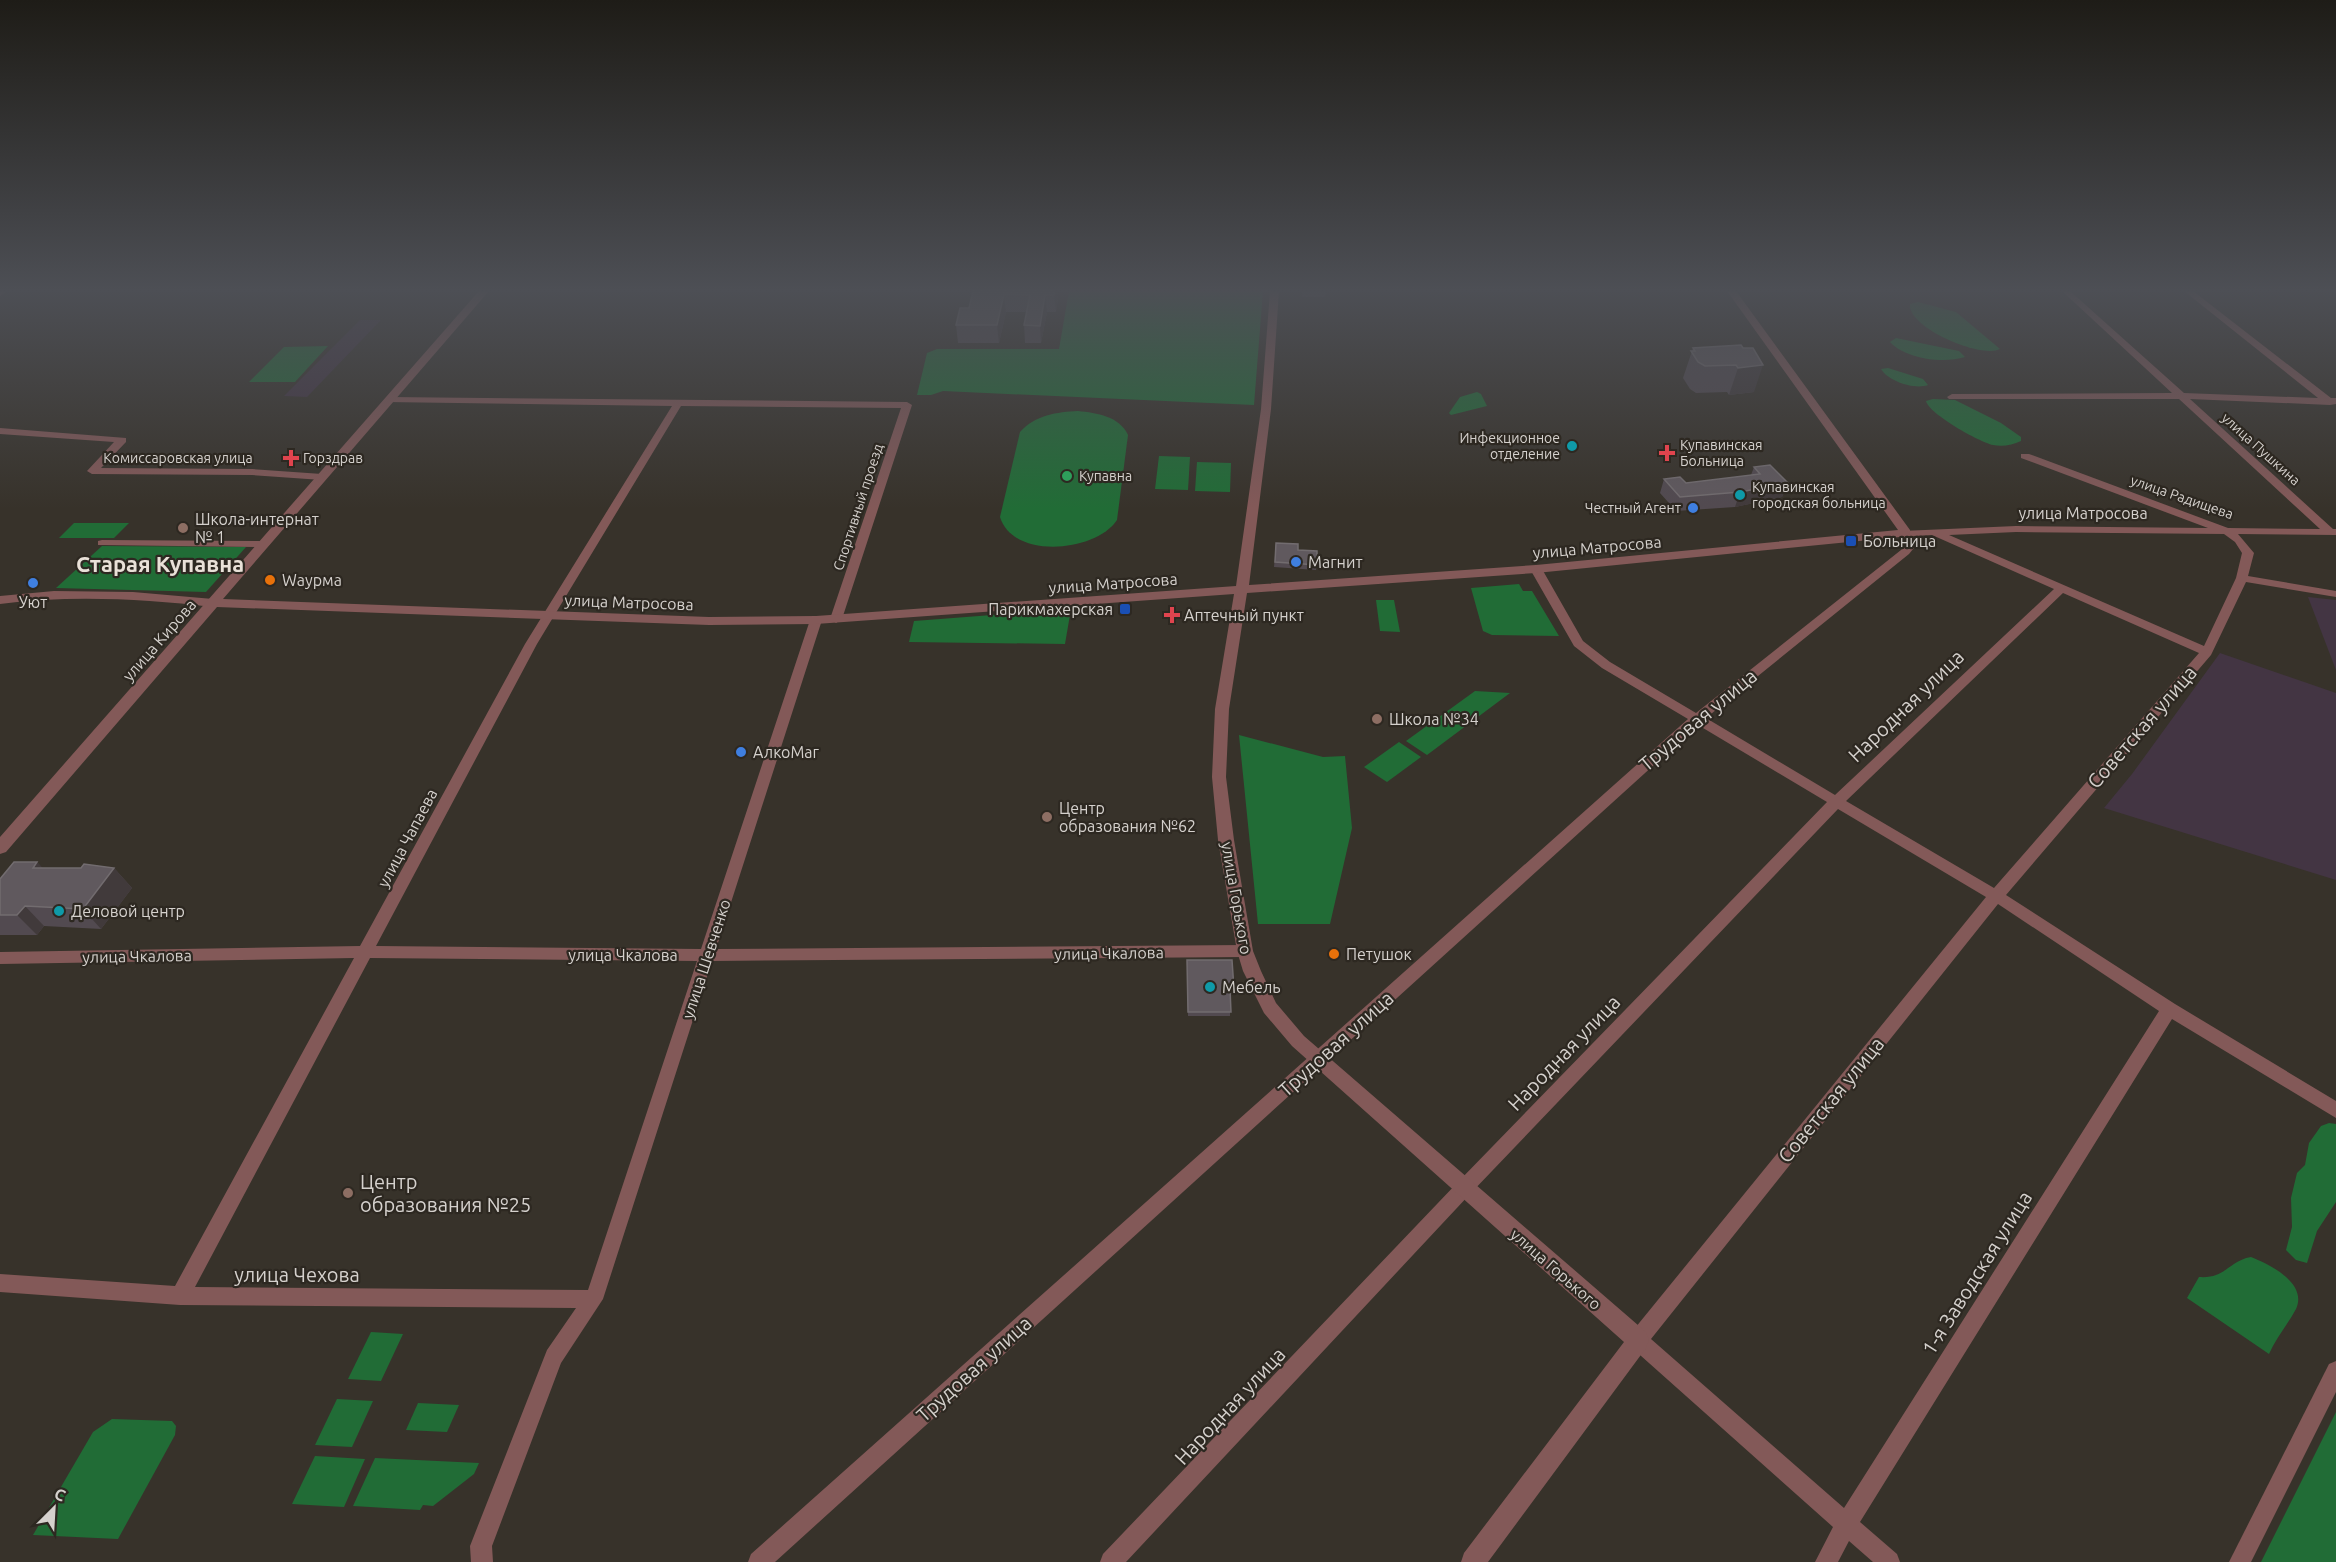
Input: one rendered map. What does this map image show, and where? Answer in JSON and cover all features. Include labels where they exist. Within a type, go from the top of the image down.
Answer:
[{"type":"street","name":"улица Кирова","points":[[0,848],[420,364]]},
{"type":"street","name":"улица Горького","points":[[1269,364],[1266,409],[1222,709],[1219,752],[1226,840],[1245,951],[1252,971],[1270,1008],[1283,1025],[1318,1060],[1638,1340]]},
{"type":"street","points":[[1784,364],[1906,533]]},
{"type":"street","name":"улица Пушкина","points":[[2144,364],[2333,532]]},
{"type":"street","points":[[2282,364],[2333,403]]},
{"type":"street","points":[[1953,397],[2179,396],[2333,403]]},
{"type":"street","points":[[389,400],[678,403]]},
{"type":"street","name":"Спортивный проезд","points":[[678,403],[907,405],[837,619]]},
{"type":"street","name":"улица Чапаева","points":[[180,1296],[522,662],[678,403]]},
{"type":"street","name":"Комиссаровская улица","points":[[0,431],[122,440],[92,471],[252,472],[322,477]]},
{"type":"street","name":"улица Радищева","points":[[2025,456],[2227,531],[2333,532]]},
{"type":"street","points":[[1930,530],[2207,652]]},
{"type":"street","name":"улица Матросова","points":[[0,600],[47,594],[111,593],[213,603],[549,616],[709,621],[816,620],[1536,569],[1930,530],[2227,531]]},
{"type":"street","name":"Советская улица","points":[[1473,1562],[1638,1340],[1996,896],[2207,652],[2242,578],[2248,553],[2240,540],[2227,531]]},
{"type":"street","name":"Трудовая улица","points":[[759,1562],[1695,720],[1905,552],[1912,543],[1906,533]]},
{"type":"street","points":[[102,543],[264,544]]},
{"type":"street","points":[[1536,569],[1570,630],[1589,654],[1695,720],[1996,896],[2169,1009],[2336,1110]]},
{"type":"street","points":[[2242,578],[2336,594]]},
{"type":"street","name":"Народная улица","points":[[1111,1562],[1464,1188],[1835,803],[2062,588]]},
{"type":"street","name":"улица Шевченко","points":[[482,1562],[481,1546],[554,1357],[594,1299],[816,620]]},
{"type":"street","name":"улица Чкалова","points":[[0,958],[366,952],[707,955],[1245,951]]},
{"type":"street","name":"1-я Заводская улица","points":[[1826,1562],[1846,1523],[2169,1009]]},
{"type":"street","name":"улица Чехова","points":[[0,1283],[180,1296],[594,1299]]},
{"type":"street","points":[[1638,1340],[1889,1562]]},
{"type":"street","points":[[2240,1562],[2336,1371]]},
{"type":"shaded area","points":[[316,364],[339,364],[307,397],[284,396]]},
{"type":"shaded area","points":[[2308,597],[2336,600],[2336,670]]},
{"type":"shaded area","points":[[2220,653],[2336,693],[2336,880],[2104,808],[2132,774]]},
{"type":"green space","points":[[267,364],[312,364],[295,382],[249,382]]},
{"type":"green space","points":[[924,364],[1257,364],[1254,405],[943,391],[931,395],[917,395]]},
{"type":"green space","points":[[1888,368],[1923,379],[1928,385],[1916,386],[1895,381],[1881,369]]},
{"type":"green space","points":[[1477,392],[1481,394],[1487,406],[1451,415],[1449,413],[1460,397]]},
{"type":"green space","points":[[1955,400],[2001,423],[2021,437],[2021,441],[2000,446],[1977,439],[1936,413],[1926,401]]},
{"type":"green space","name":"Купавна","points":[[1078,411],[1107,417],[1119,424],[1128,435],[1117,520],[1106,531],[1092,539],[1074,544],[1056,547],[1021,540],[1008,531],[1000,517],[1020,432],[1039,418]]},
{"type":"green space","points":[[1159,456],[1190,457],[1188,490],[1155,489]]},
{"type":"green space","points":[[1197,462],[1231,463],[1230,492],[1195,491]]},
{"type":"green space","points":[[74,523],[129,523],[114,538],[59,538]]},
{"type":"green space","points":[[102,546],[246,547],[206,592],[56,588]]},
{"type":"green space","points":[[1519,584],[1523,591],[1532,591],[1559,636],[1492,635],[1483,631],[1471,588]]},
{"type":"green space","points":[[1376,600],[1394,600],[1400,632],[1380,631]]},
{"type":"green space","points":[[1071,609],[1065,644],[909,642],[914,621]]},
{"type":"green space","points":[[1475,691],[1510,693],[1427,755],[1406,741]]},
{"type":"green space","points":[[1239,735],[1323,757],[1345,756],[1352,828],[1330,924],[1258,924]]},
{"type":"green space","points":[[1399,742],[1421,757],[1387,782],[1364,767]]},
{"type":"green space","points":[[2329,1123],[2336,1124],[2336,1202],[2317,1231],[2307,1263],[2296,1260],[2286,1250],[2292,1227],[2291,1198],[2297,1173],[2305,1165],[2309,1143],[2321,1126]]},
{"type":"green space","points":[[2251,1257],[2285,1276],[2297,1291],[2296,1309],[2269,1354],[2187,1298],[2199,1277],[2221,1273],[2237,1262]]},
{"type":"green space","points":[[371,1332],[403,1334],[381,1381],[348,1379]]},
{"type":"green space","points":[[337,1399],[373,1401],[352,1447],[315,1445]]},
{"type":"green space","points":[[418,1403],[459,1405],[447,1432],[406,1430]]},
{"type":"green space","points":[[2336,1412],[2336,1562],[2261,1562]]},
{"type":"green space","points":[[112,1419],[172,1421],[176,1426],[175,1435],[118,1539],[33,1535],[93,1432]]},
{"type":"green space","points":[[315,1456],[365,1459],[344,1507],[292,1504]]},
{"type":"green space","points":[[375,1458],[479,1463],[474,1474],[433,1506],[423,1505],[420,1510],[353,1506]]},
{"type":"building","points":[[1701,364],[1763,365],[1738,368],[1736,365],[1705,366]]},
{"type":"building","points":[[1770,465],[1788,483],[1740,492],[1680,497],[1664,479],[1680,477],[1686,483],[1760,474],[1754,467]]},
{"type":"building","name":"Магнит","points":[[1276,543],[1298,544],[1298,550],[1317,551],[1317,565],[1275,562]]},
{"type":"building","points":[[14,862],[37,862],[33,868],[81,868],[84,864],[114,868],[83,909],[25,906],[17,915],[0,915],[0,879]]},
{"type":"building","name":"Мебель","points":[[1187,960],[1232,960],[1234,989],[1230,989],[1231,1012],[1188,1012]]},
{"type":"place","name":"Инфекционное отделение","points":[[1572,446]]},
{"type":"place","name":"Купавинская Больница","points":[[1667,453]]},
{"type":"place","name":"Горздрав","points":[[291,458]]},
{"type":"place","name":"Купавна","points":[[1067,476]]},
{"type":"place","name":"Купавинская городская больница","points":[[1740,495]]},
{"type":"place","name":"Честный Агент","points":[[1693,508]]},
{"type":"place","name":"Школа-интернат № 1","points":[[183,528]]},
{"type":"place","name":"Больница","points":[[1851,541]]},
{"type":"place","name":"Магнит","points":[[1296,562]]},
{"type":"place","name":"Wаурма","points":[[270,580]]},
{"type":"place","name":"Уют","points":[[33,583]]},
{"type":"place","name":"Парикмахерская","points":[[1125,609]]},
{"type":"place","name":"Аптечный пункт","points":[[1172,615]]},
{"type":"place","name":"Школа №34","points":[[1377,719]]},
{"type":"place","name":"АлкоМаг","points":[[741,752]]},
{"type":"place","name":"Центр образования №62","points":[[1047,817]]},
{"type":"place","name":"Деловой центр","points":[[59,911]]},
{"type":"place","name":"Петушок","points":[[1334,954]]},
{"type":"place","name":"Мебель","points":[[1210,987]]},
{"type":"place","name":"Центр образования №25","points":[[348,1193]]},
{"type":"district","name":"Старая Купавна","points":[[160,564]]}]
